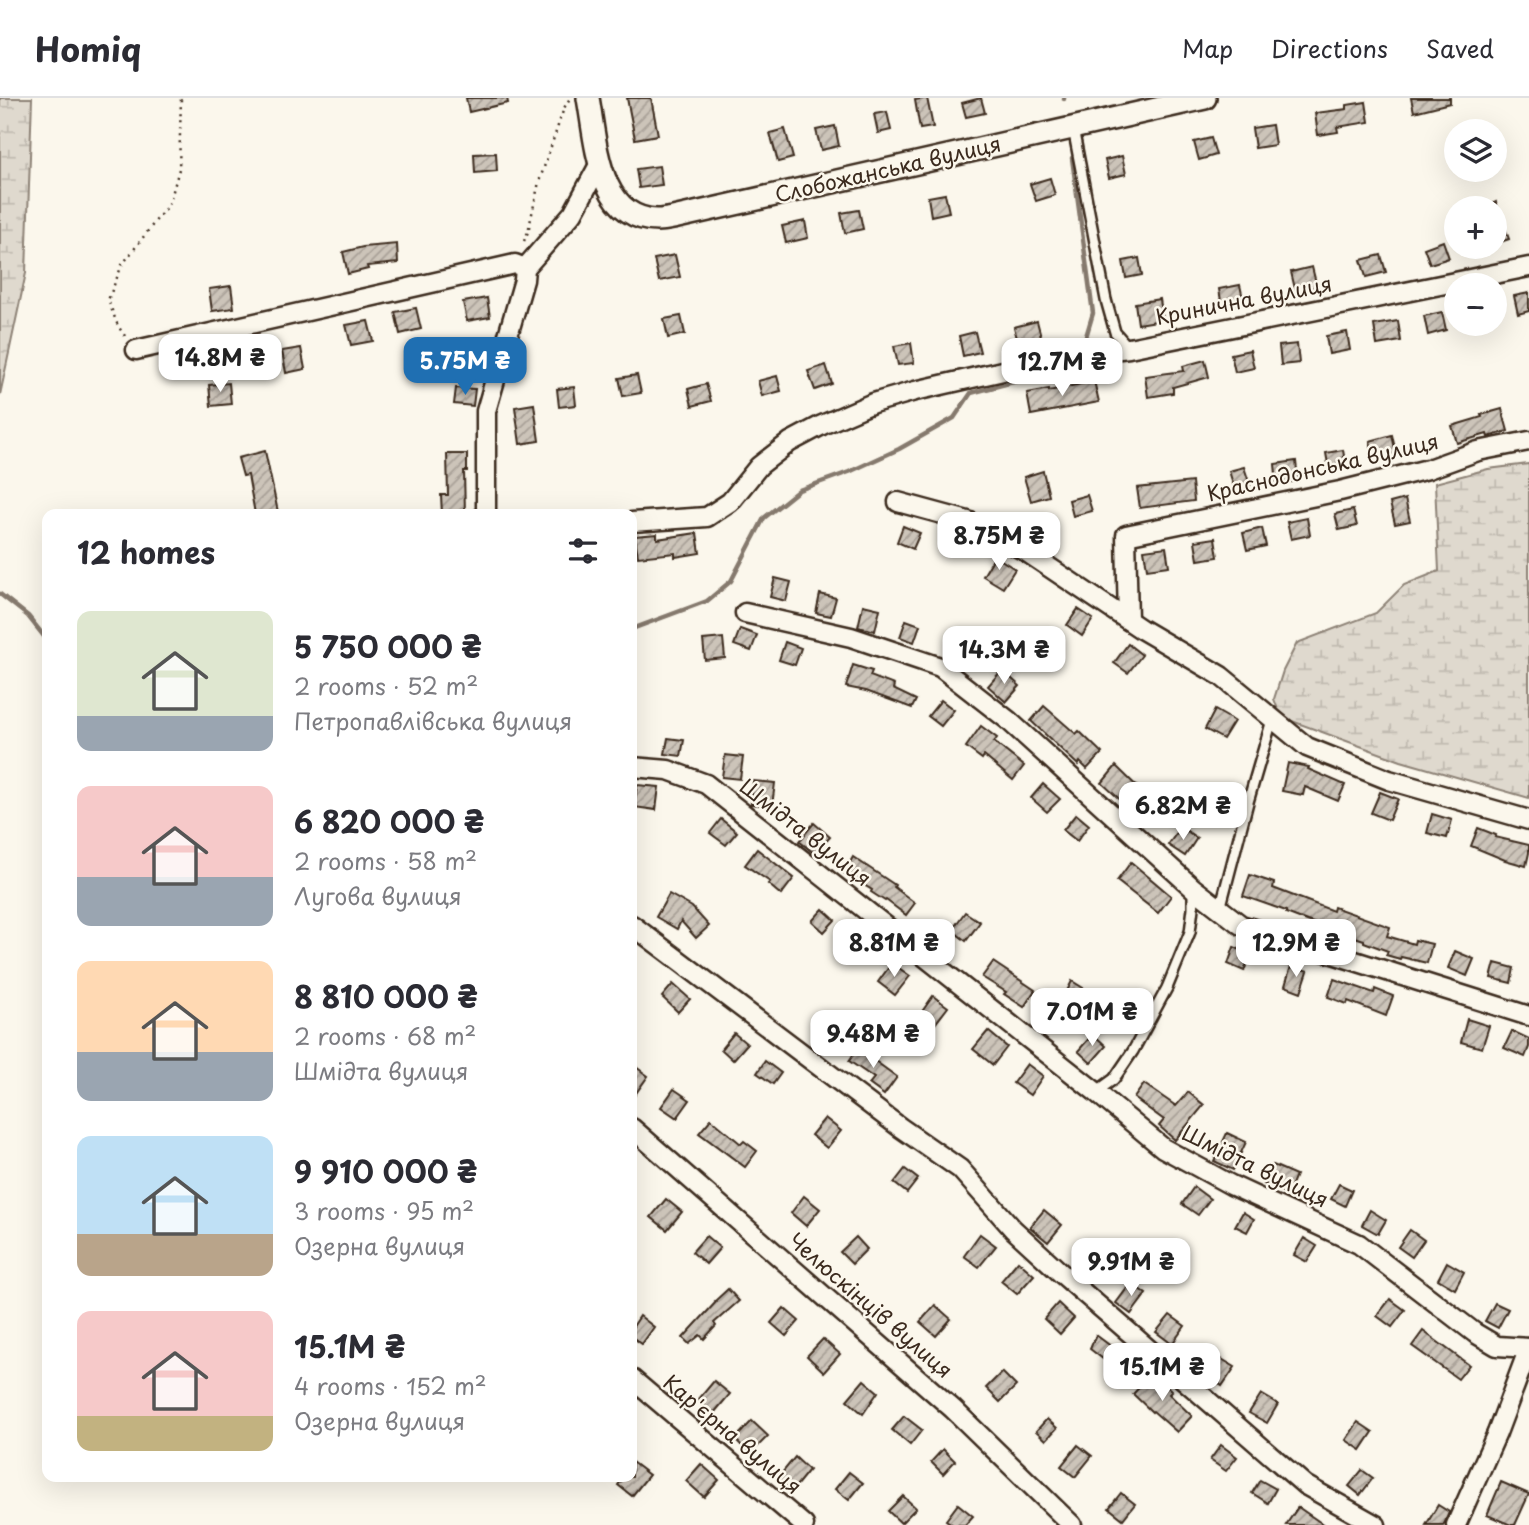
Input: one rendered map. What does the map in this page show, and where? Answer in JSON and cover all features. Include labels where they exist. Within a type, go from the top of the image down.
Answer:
[{"type":"street","name":"Слобожанська вулиця","points":[[588,98],[600,163],[616,202],[633,215],[656,220],[1205,98]]},
{"type":"street","points":[[135,350],[520,266],[573,213],[600,163]]},
{"type":"street","points":[[486,509],[486,411],[524,280],[520,266]]},
{"type":"street","name":"Кринична вулиця","points":[[637,522],[707,517],[730,502],[759,466],[790,442],[873,403],[915,391],[1077,354],[1129,348],[1529,267]]},
{"type":"street","name":"Краснодонська вулиця","points":[[1128,620],[1126,535],[1340,491],[1428,469],[1478,451],[1529,441]]},
{"type":"street","points":[[898,502],[968,521],[1025,551],[1128,620],[1221,676],[1307,747],[1389,780],[1529,820]]},
{"type":"street","points":[[745,613],[851,637],[940,667],[1008,720],[1193,888],[1241,925],[1529,1016]]},
{"type":"street","name":"Шмідта вулиця","points":[[637,768],[668,771],[706,784],[1163,1148],[1231,1185],[1359,1244],[1475,1333],[1497,1346],[1529,1348]]},
{"type":"street","points":[[637,929],[960,1170],[1013,1229],[1042,1256],[1305,1485],[1377,1525]]},
{"type":"street","name":"Челюскінців вулиця","points":[[637,1132],[953,1409],[1072,1525]]},
{"type":"street","points":[[1456,1525],[1497,1433],[1529,1348]]},
{"type":"street","name":"Кар'єрна вулиця","points":[[637,1383],[804,1525]]},
{"type":"lane","points":[[1073,128],[1106,300],[1115,332],[1129,348]]},
{"type":"lane","points":[[1220,910],[1272,720]]},
{"type":"lane","points":[[1096,1092],[1114,1079],[1133,1051],[1167,988],[1190,932],[1193,888]]},
{"type":"path","points":[[135,350],[118,326],[108,300],[121,264],[170,202],[178,169],[181,98]]},
{"type":"path","points":[[520,266],[539,182],[564,108],[570,98]]},
{"type":"green space","points":[[0,98],[32,98],[26,273],[0,395]]},
{"type":"green space","points":[[1529,464],[1529,798],[1401,761],[1281,717],[1274,699],[1283,671],[1297,643],[1376,613],[1404,585],[1439,571],[1435,483],[1488,469]]},
{"type":"building","points":[[466,98],[507,98],[508,103],[469,112]]},
{"type":"building","points":[[627,98],[651,98],[658,135],[635,139]]},
{"type":"building","points":[[927,98],[933,127],[920,129],[915,100]]},
{"type":"building","points":[[981,98],[985,113],[966,117],[962,103]]},
{"type":"building","points":[[1411,98],[1450,98],[1450,103],[1414,112]]},
{"type":"building","points":[[1366,102],[1369,122],[1337,127],[1338,132],[1318,135],[1315,113],[1347,109],[1347,105]]},
{"type":"building","points":[[887,112],[891,130],[878,133],[874,114]]},
{"type":"building","points":[[1272,125],[1275,145],[1255,148],[1252,128]]},
{"type":"building","points":[[835,126],[839,146],[821,150],[816,130]]},
{"type":"building","points":[[785,129],[793,158],[778,162],[770,133]]},
{"type":"building","points":[[1211,138],[1216,155],[1199,160],[1194,142]]},
{"type":"building","points":[[496,153],[497,171],[475,173],[474,154]]},
{"type":"building","points":[[1122,156],[1126,174],[1109,178],[1105,160]]},
{"type":"building","points":[[659,166],[662,185],[639,188],[636,169]]},
{"type":"building","points":[[1050,178],[1055,195],[1036,201],[1030,184]]},
{"type":"building","points":[[945,194],[949,212],[931,216],[928,197]]},
{"type":"building","points":[[859,210],[863,229],[845,233],[841,213]]},
{"type":"building","points":[[805,221],[808,238],[786,243],[782,226]]},
{"type":"building","points":[[1443,241],[1446,259],[1430,264],[1424,248]]},
{"type":"building","points":[[397,244],[398,263],[367,266],[368,269],[348,274],[343,252]]},
{"type":"building","points":[[675,255],[680,277],[659,281],[654,259]]},
{"type":"building","points":[[1381,255],[1386,272],[1366,277],[1361,260]]},
{"type":"building","points":[[1139,258],[1142,275],[1126,278],[1123,261]]},
{"type":"building","points":[[1312,267],[1317,287],[1296,293],[1291,272]]},
{"type":"building","points":[[1240,285],[1244,303],[1222,307],[1219,289]]},
{"type":"building","points":[[231,286],[234,308],[212,311],[209,289]]},
{"type":"building","points":[[1529,293],[1529,311],[1518,314],[1514,296]]},
{"type":"building","points":[[487,298],[490,317],[467,321],[463,302]]},
{"type":"building","points":[[1160,299],[1163,320],[1138,324],[1135,303]]},
{"type":"building","points":[[416,308],[421,329],[400,334],[395,312]]},
{"type":"building","points":[[1442,312],[1444,331],[1428,335],[1424,316]]},
{"type":"building","points":[[681,316],[685,334],[668,338],[664,319]]},
{"type":"building","points":[[368,321],[373,341],[351,345],[346,325]]},
{"type":"building","points":[[1037,321],[1043,344],[1020,350],[1014,327]]},
{"type":"building","points":[[1398,321],[1401,341],[1377,345],[1374,325]]},
{"type":"building","points":[[975,332],[980,352],[963,356],[959,336]]},
{"type":"building","points":[[1347,332],[1350,350],[1329,354],[1326,336]]},
{"type":"building","points":[[911,343],[914,363],[898,365],[894,346]]},
{"type":"building","points":[[1297,344],[1299,363],[1281,365],[1279,346]]},
{"type":"building","points":[[301,348],[305,369],[286,373],[282,351]]},
{"type":"building","points":[[1250,350],[1254,368],[1235,372],[1231,354]]},
{"type":"building","points":[[1205,360],[1209,377],[1173,387],[1173,393],[1148,397],[1145,376],[1184,371],[1183,366]]},
{"type":"building","points":[[826,365],[832,384],[815,390],[808,371]]},
{"type":"building","points":[[637,375],[641,393],[623,396],[619,378]]},
{"type":"building","points":[[777,376],[781,391],[762,396],[758,381]]},
{"type":"building","points":[[1094,381],[1099,402],[1031,415],[1027,393]]},
{"type":"building","points":[[229,383],[231,404],[211,406],[209,385]]},
{"type":"building","points":[[706,384],[711,401],[692,406],[688,389]]},
{"type":"building","points":[[574,387],[576,405],[559,407],[557,389]]},
{"type":"building","points":[[456,388],[475,389],[473,406],[454,404]]},
{"type":"building","points":[[534,404],[539,441],[520,444],[515,407]]},
{"type":"building","points":[[1502,409],[1508,431],[1457,443],[1452,426]]},
{"type":"building","points":[[1392,435],[1396,453],[1374,458],[1370,441]]},
{"type":"building","points":[[1343,450],[1346,468],[1329,470],[1326,453]]},
{"type":"building","points":[[265,451],[277,509],[254,509],[248,475],[243,476],[238,458]]},
{"type":"building","points":[[447,454],[467,454],[467,471],[464,471],[465,509],[442,509],[441,495],[448,495]]},
{"type":"building","points":[[1296,461],[1298,481],[1277,484],[1275,464]]},
{"type":"building","points":[[1244,467],[1250,485],[1235,490],[1229,471]]},
{"type":"building","points":[[1043,471],[1049,496],[1031,501],[1024,477]]},
{"type":"building","points":[[1192,482],[1194,501],[1140,508],[1137,488]]},
{"type":"building","points":[[1087,495],[1092,511],[1073,516],[1069,500]]},
{"type":"building","points":[[1405,499],[1410,521],[1395,524],[1390,503]]},
{"type":"building","points":[[1353,510],[1357,526],[1339,530],[1335,514]]},
{"type":"building","points":[[1307,518],[1310,535],[1291,539],[1287,522]]},
{"type":"building","points":[[903,526],[920,533],[913,549],[897,542]]},
{"type":"building","points":[[1262,528],[1266,546],[1247,550],[1243,533]]},
{"type":"building","points":[[697,533],[700,553],[675,557],[675,553],[638,557],[637,536],[657,534],[657,539]]},
{"type":"building","points":[[1215,538],[1218,557],[1198,560],[1195,541]]},
{"type":"building","points":[[1166,547],[1169,566],[1147,569],[1144,550]]},
{"type":"building","points":[[995,556],[1015,569],[1003,588],[983,576]]},
{"type":"building","points":[[775,578],[791,582],[786,601],[770,597]]},
{"type":"building","points":[[820,594],[836,598],[831,616],[816,613]]},
{"type":"building","points":[[863,605],[880,609],[875,631],[858,627]]},
{"type":"building","points":[[1078,609],[1093,619],[1082,636],[1067,625]]},
{"type":"building","points":[[906,620],[920,625],[914,642],[900,637]]},
{"type":"building","points":[[740,629],[757,635],[751,651],[734,645]]},
{"type":"building","points":[[962,633],[978,644],[965,663],[948,651]]},
{"type":"building","points":[[723,638],[725,658],[705,660],[703,640]]},
{"type":"building","points":[[785,642],[801,648],[795,665],[779,660]]},
{"type":"building","points":[[1128,644],[1142,655],[1128,673],[1114,663]]},
{"type":"building","points":[[853,665],[872,671],[870,676],[894,685],[893,689],[916,700],[912,708],[866,691],[846,687]]},
{"type":"building","points":[[1002,670],[1020,686],[1006,702],[988,686]]},
{"type":"building","points":[[941,700],[954,710],[941,726],[928,716]]},
{"type":"building","points":[[1044,706],[1076,734],[1079,731],[1102,753],[1087,769],[1080,762],[1078,765],[1031,721]]},
{"type":"building","points":[[1215,710],[1234,721],[1223,739],[1205,729]]},
{"type":"building","points":[[981,726],[997,738],[994,742],[1024,766],[1013,780],[984,756],[982,759],[966,747]]},
{"type":"building","points":[[668,738],[684,740],[681,756],[665,754]]},
{"type":"building","points":[[725,755],[743,757],[740,779],[722,777]]},
{"type":"building","points":[[1288,763],[1309,767],[1308,769],[1345,785],[1338,801],[1305,787],[1303,795],[1282,791]]},
{"type":"building","points":[[1116,766],[1155,804],[1141,819],[1102,783]]},
{"type":"building","points":[[753,781],[775,783],[772,806],[751,804]]},
{"type":"building","points":[[1043,784],[1060,799],[1047,812],[1031,798]]},
{"type":"building","points":[[637,785],[659,787],[656,810],[637,807]]},
{"type":"building","points":[[1380,792],[1398,799],[1389,820],[1371,813]]},
{"type":"building","points":[[1076,814],[1089,825],[1077,841],[1063,830]]},
{"type":"building","points":[[1432,814],[1452,820],[1447,838],[1427,833]]},
{"type":"building","points":[[721,819],[737,832],[726,845],[710,833]]},
{"type":"building","points":[[814,823],[830,837],[815,854],[799,841]]},
{"type":"building","points":[[1181,827],[1197,838],[1185,856],[1168,845]]},
{"type":"building","points":[[1478,828],[1496,835],[1495,837],[1529,845],[1526,866],[1471,846]]},
{"type":"building","points":[[757,849],[794,878],[781,895],[768,884],[770,882],[745,865]]},
{"type":"building","points":[[853,857],[895,885],[894,887],[915,903],[906,915],[844,873]]},
{"type":"building","points":[[1131,862],[1171,896],[1158,913],[1117,881]]},
{"type":"building","points":[[1250,875],[1274,883],[1273,888],[1333,911],[1334,907],[1390,927],[1387,936],[1414,944],[1415,940],[1432,944],[1427,963],[1386,955],[1388,951],[1364,940],[1243,896]]},
{"type":"building","points":[[669,894],[692,907],[709,926],[696,938],[681,921],[677,929],[656,917]]},
{"type":"building","points":[[823,909],[835,920],[824,932],[812,921]]},
{"type":"building","points":[[965,912],[980,922],[966,941],[952,930]]},
{"type":"building","points":[[1234,947],[1251,954],[1244,971],[1228,964]]},
{"type":"building","points":[[1455,951],[1474,959],[1467,976],[1448,968]]},
{"type":"building","points":[[993,962],[1035,990],[1024,1007],[982,977]]},
{"type":"building","points":[[892,963],[910,976],[895,995],[878,982]]},
{"type":"building","points":[[1495,963],[1514,968],[1511,983],[1491,978]]},
{"type":"building","points":[[1291,966],[1308,971],[1301,992],[1285,986]]},
{"type":"building","points":[[1334,979],[1374,993],[1375,989],[1393,996],[1386,1016],[1348,1001],[1347,1004],[1328,997]]},
{"type":"building","points":[[1072,981],[1088,991],[1079,1006],[1064,997]]},
{"type":"building","points":[[673,984],[690,999],[678,1012],[662,997]]},
{"type":"building","points":[[933,996],[948,1007],[935,1024],[921,1013]]},
{"type":"building","points":[[1467,1019],[1489,1026],[1482,1048],[1461,1042]]},
{"type":"building","points":[[988,1031],[1007,1047],[993,1065],[973,1049]]},
{"type":"building","points":[[1512,1031],[1529,1039],[1525,1057],[1504,1048]]},
{"type":"building","points":[[734,1033],[747,1044],[733,1060],[721,1049]]},
{"type":"building","points":[[1093,1034],[1106,1046],[1091,1063],[1078,1051]]},
{"type":"building","points":[[859,1046],[897,1077],[884,1095],[869,1084],[874,1078],[849,1061]]},
{"type":"building","points":[[765,1061],[781,1073],[773,1084],[757,1073]]},
{"type":"building","points":[[1027,1064],[1043,1076],[1030,1095],[1013,1083]]},
{"type":"building","points":[[637,1068],[648,1076],[637,1092]]},
{"type":"building","points":[[1144,1084],[1176,1106],[1188,1092],[1204,1105],[1175,1140],[1159,1126],[1164,1120],[1134,1098]]},
{"type":"building","points":[[674,1089],[690,1100],[677,1118],[661,1107]]},
{"type":"building","points":[[825,1118],[841,1131],[827,1148],[811,1135]]},
{"type":"building","points":[[711,1119],[741,1144],[744,1141],[757,1151],[745,1167],[699,1133]]},
{"type":"building","points":[[1227,1133],[1246,1142],[1233,1170],[1214,1161]]},
{"type":"building","points":[[1273,1165],[1296,1175],[1288,1194],[1264,1184]]},
{"type":"building","points":[[905,1169],[918,1179],[907,1193],[894,1183]]},
{"type":"building","points":[[1339,1184],[1352,1190],[1345,1206],[1331,1199]]},
{"type":"building","points":[[1194,1187],[1210,1199],[1198,1215],[1182,1204]]},
{"type":"building","points":[[804,1196],[820,1209],[806,1226],[791,1213]]},
{"type":"building","points":[[666,1199],[682,1212],[667,1230],[651,1217]]},
{"type":"building","points":[[1044,1210],[1062,1225],[1048,1242],[1030,1227]]},
{"type":"building","points":[[1370,1210],[1386,1220],[1378,1234],[1362,1225]]},
{"type":"building","points":[[1243,1212],[1254,1219],[1247,1232],[1235,1226]]},
{"type":"building","points":[[1410,1230],[1424,1240],[1412,1257],[1398,1247]]},
{"type":"building","points":[[980,1234],[996,1246],[979,1267],[964,1256]]},
{"type":"building","points":[[706,1236],[720,1248],[706,1264],[692,1252]]},
{"type":"building","points":[[856,1237],[867,1249],[852,1264],[840,1252]]},
{"type":"building","points":[[1304,1238],[1317,1246],[1307,1262],[1294,1255]]},
{"type":"building","points":[[1018,1261],[1034,1275],[1017,1294],[1001,1281]]},
{"type":"building","points":[[1447,1262],[1464,1272],[1455,1289],[1438,1279]]},
{"type":"building","points":[[1131,1283],[1146,1294],[1131,1314],[1116,1303]]},
{"type":"building","points":[[728,1289],[739,1301],[714,1323],[716,1326],[704,1339],[700,1335],[689,1344],[683,1338]]},
{"type":"building","points":[[1390,1299],[1405,1310],[1392,1327],[1377,1316]]},
{"type":"building","points":[[1058,1303],[1074,1318],[1060,1334],[1044,1319]]},
{"type":"building","points":[[1495,1303],[1508,1309],[1498,1328],[1485,1321]]},
{"type":"building","points":[[935,1305],[951,1319],[936,1336],[920,1322]]},
{"type":"building","points":[[784,1308],[799,1321],[786,1336],[771,1323]]},
{"type":"building","points":[[1170,1315],[1185,1326],[1172,1344],[1156,1332]]},
{"type":"building","points":[[640,1316],[654,1327],[642,1344],[637,1340],[637,1320]]},
{"type":"building","points":[[1423,1331],[1469,1365],[1458,1379],[1412,1346]]},
{"type":"building","points":[[1096,1335],[1112,1347],[1103,1359],[1090,1349]]},
{"type":"building","points":[[823,1339],[840,1354],[824,1372],[807,1356]]},
{"type":"building","points":[[1220,1358],[1235,1367],[1222,1386],[1208,1376]]},
{"type":"building","points":[[1002,1372],[1016,1386],[1000,1402],[986,1388]]},
{"type":"building","points":[[1153,1373],[1172,1391],[1169,1394],[1192,1416],[1177,1432],[1133,1394]]},
{"type":"building","points":[[864,1380],[878,1392],[863,1414],[847,1400]]},
{"type":"building","points":[[714,1381],[730,1394],[714,1413],[698,1400]]},
{"type":"building","points":[[1261,1394],[1278,1404],[1267,1423],[1249,1413]]},
{"type":"building","points":[[904,1416],[922,1430],[910,1445],[892,1430]]},
{"type":"building","points":[[1047,1419],[1057,1428],[1046,1440],[1036,1431]]},
{"type":"building","points":[[752,1421],[768,1436],[750,1454],[735,1439]]},
{"type":"building","points":[[1358,1422],[1373,1432],[1361,1450],[1346,1440]]},
{"type":"building","points":[[1078,1445],[1092,1456],[1075,1477],[1061,1466]]},
{"type":"building","points":[[1221,1445],[1237,1457],[1226,1471],[1210,1460]]},
{"type":"building","points":[[943,1449],[955,1461],[943,1474],[931,1462]]},
{"type":"building","points":[[795,1457],[809,1470],[792,1491],[777,1479]]},
{"type":"building","points":[[701,1464],[719,1480],[704,1497],[686,1481]]},
{"type":"building","points":[[637,1466],[649,1475],[632,1496],[618,1485],[620,1482],[637,1482]]},
{"type":"building","points":[[1362,1470],[1373,1478],[1360,1495],[1349,1486]]},
{"type":"building","points":[[849,1472],[863,1483],[849,1500],[835,1489]]},
{"type":"building","points":[[1260,1480],[1276,1489],[1268,1503],[1252,1493]]},
{"type":"building","points":[[1501,1482],[1529,1494],[1515,1525],[1487,1515]]},
{"type":"building","points":[[1121,1493],[1135,1504],[1123,1519],[1109,1508]]},
{"type":"building","points":[[903,1496],[916,1508],[901,1523],[888,1511]]},
{"type":"building","points":[[958,1504],[973,1516],[965,1525],[953,1525],[946,1520]]},
{"type":"building","points":[[1438,1505],[1449,1512],[1445,1522],[1443,1525],[1426,1525]]},
{"type":"building","points":[[1298,1507],[1324,1525],[1286,1525]]},
{"type":"waterway","points":[[1072,158],[1093,313],[1085,340]]},
{"type":"waterway","points":[[637,627],[707,601],[731,581],[764,518],[799,490],[849,472],[899,449],[954,418],[971,393],[1074,366]]},
{"type":"waterway","points":[[0,594],[28,616],[42,634]]}]
